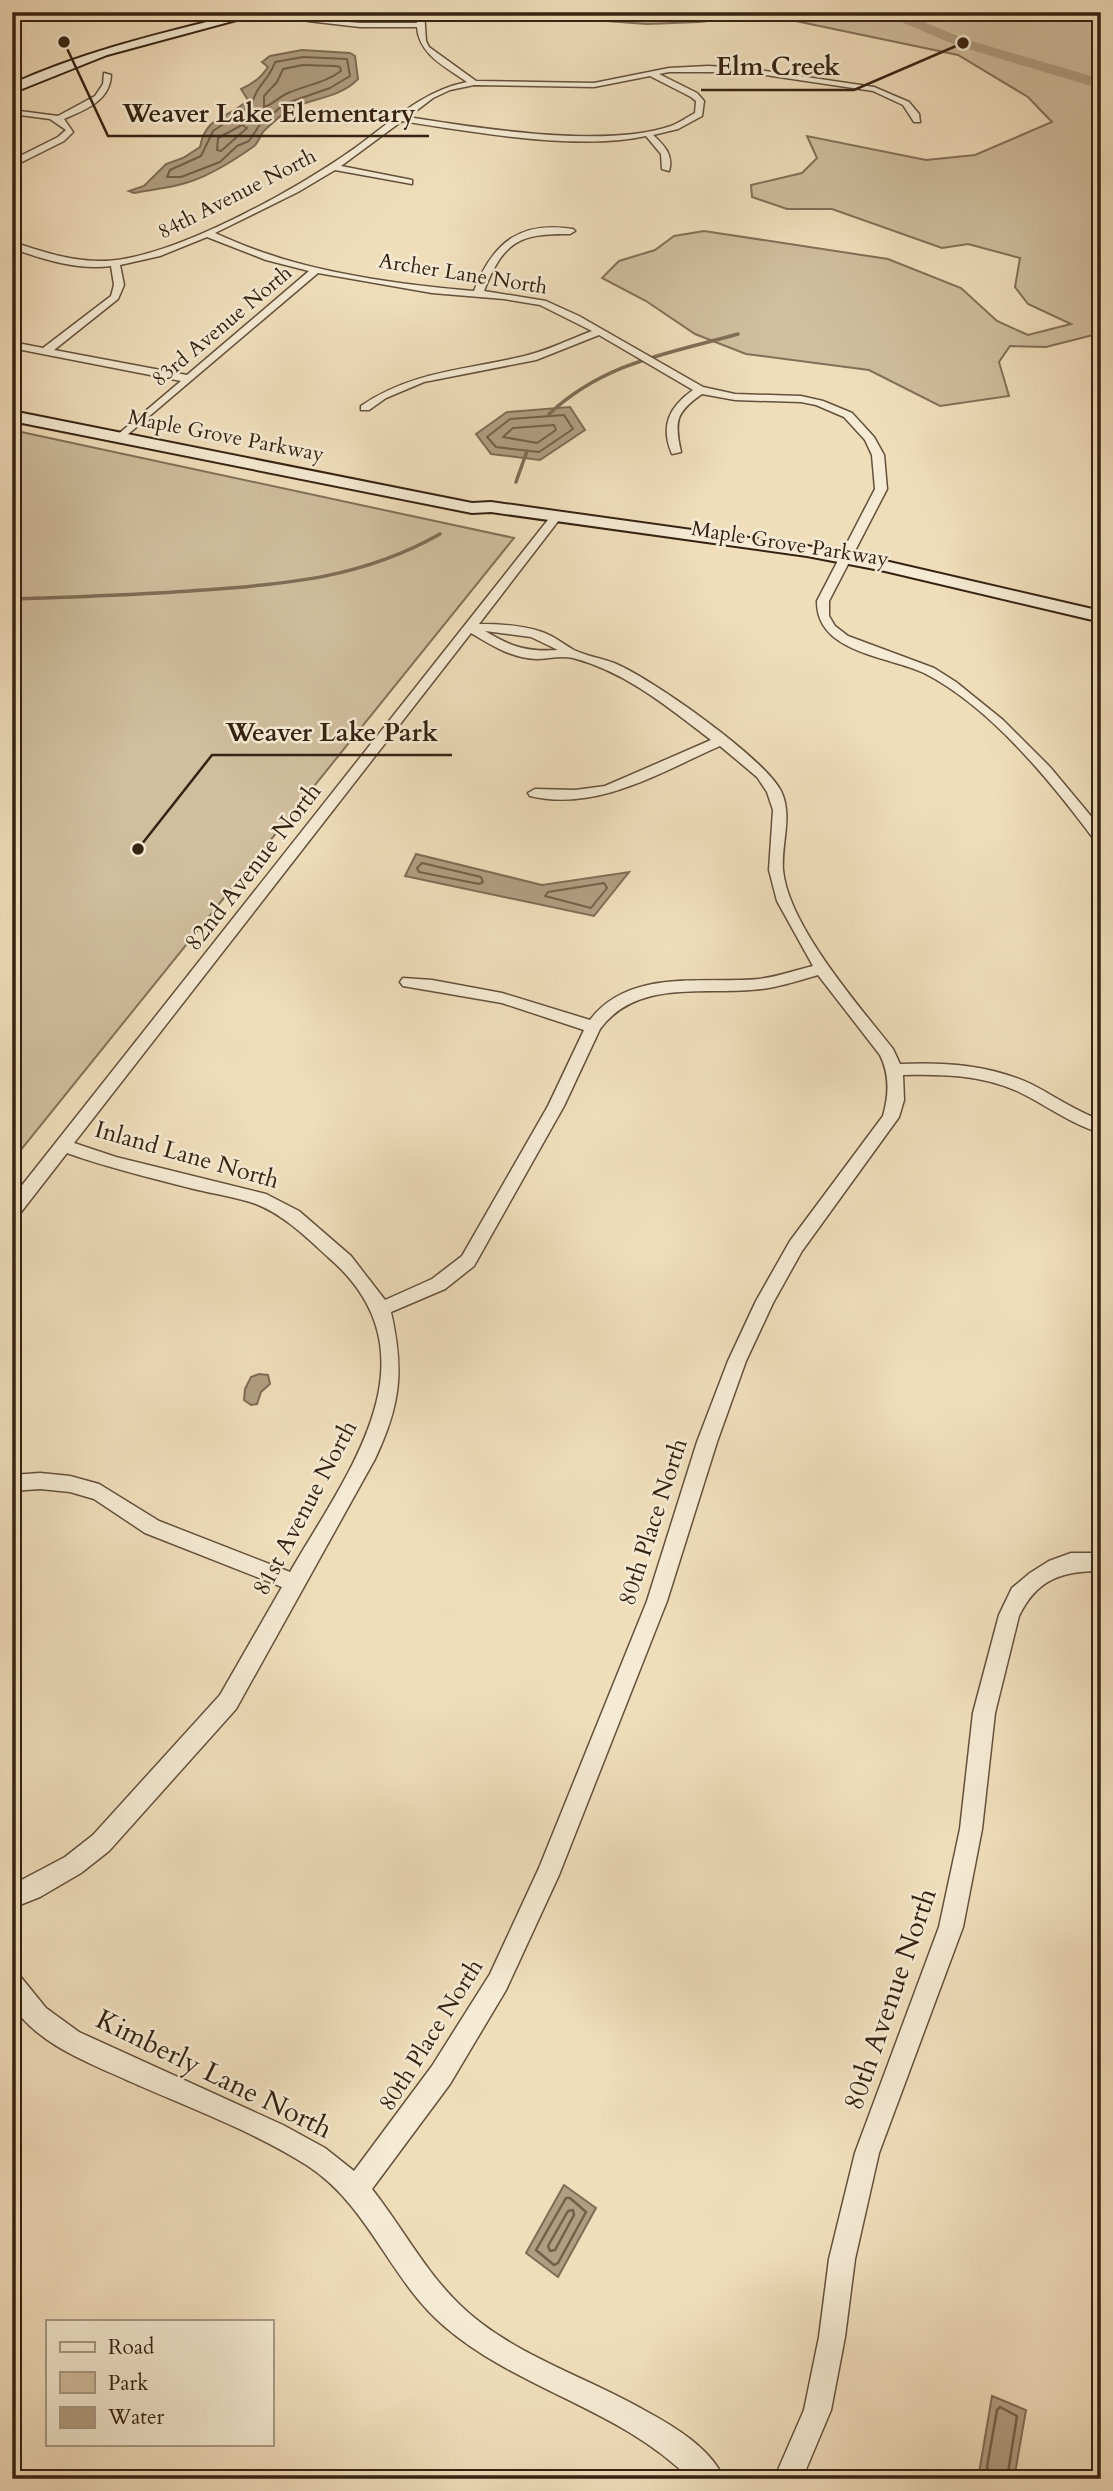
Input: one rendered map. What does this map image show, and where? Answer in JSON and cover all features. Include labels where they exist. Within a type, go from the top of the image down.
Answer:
[{"type":"main road","points":[[12,89],[105,52],[261,12]]},
{"type":"main road","name":"Maple Grove Parkway","points":[[12,416],[472,508],[482,516],[842,565],[1101,617]]},
{"type":"main road","name":"Maple Grove Parkway","points":[[842,565],[1101,633]]},
{"type":"street","points":[[420,12],[419,25],[426,48],[474,83]]},
{"type":"street","points":[[312,21],[360,25],[419,25]]},
{"type":"street","name":"84th Avenue North","points":[[12,244],[63,262],[115,264],[167,252],[300,188],[437,92],[474,83],[594,85],[689,68],[727,68],[861,85],[897,98],[914,110],[917,120]]},
{"type":"street","points":[[400,118],[477,130],[590,138],[647,133],[683,125],[699,114],[701,107],[694,95],[652,74]]},
{"type":"street","points":[[58,119],[98,98],[105,90],[107,75]]},
{"type":"street","points":[[12,112],[58,119],[69,126],[68,134],[12,164]]},
{"type":"street","points":[[647,133],[667,156],[666,169]]},
{"type":"street","points":[[333,167],[409,183]]},
{"type":"street","points":[[478,294],[490,267],[522,234],[570,231]]},
{"type":"street","name":"Archer Lane North","points":[[208,234],[269,258],[316,270],[432,290],[543,303],[561,310],[700,390],[736,397],[819,402],[848,415],[870,439],[877,455],[881,489],[842,565]]},
{"type":"street","points":[[46,351],[115,297],[119,285],[115,264]]},
{"type":"street","name":"83rd Avenue North","points":[[120,438],[316,270]]},
{"type":"street","points":[[365,408],[385,394],[416,380],[525,359],[599,332]]},
{"type":"street","points":[[12,345],[189,379]]},
{"type":"street","points":[[676,452],[671,435],[671,417],[677,408],[700,390]]},
{"type":"street","name":"82nd Avenue North","points":[[12,1211],[551,524]]},
{"type":"street","points":[[842,565],[820,608],[828,629],[845,641],[916,664],[960,691],[1007,732],[1051,777],[1101,839]]},
{"type":"street","points":[[469,627],[507,649],[534,655],[570,653],[611,666],[633,678],[746,759],[762,774],[774,792],[780,810],[776,870],[780,888],[822,969],[879,1041],[895,1070],[951,1069],[989,1074],[1014,1083],[1076,1118],[1101,1127]]},
{"type":"street","points":[[469,627],[507,628],[538,634],[559,644],[570,653]]},
{"type":"street","points":[[536,793],[575,794],[608,790],[719,741]]},
{"type":"street","points":[[380,1308],[428,1292],[450,1278],[468,1261],[556,1106],[593,1027],[602,1015],[617,1003],[635,993],[657,988],[762,984],[822,969]]},
{"type":"street","points":[[408,982],[492,994],[560,1014],[593,1027]]},
{"type":"street","name":"80th Place North","points":[[357,2188],[442,2075],[498,1982],[548,1875],[657,1601],[707,1443],[737,1361],[765,1301],[796,1246],[891,1117],[896,1100],[895,1070]]},
{"type":"street","name":"Inland Lane North","points":[[64,1146],[114,1163],[260,1199],[277,1207],[293,1216],[345,1261],[380,1308]]},
{"type":"street","name":"81st Avenue North","points":[[12,1898],[73,1865],[101,1843],[128,1817],[228,1702],[368,1453],[383,1417],[390,1378],[388,1344],[380,1308]]},
{"type":"street","points":[[12,1483],[40,1481],[70,1484],[99,1492],[152,1527],[294,1583]]},
{"type":"street","name":"80th Avenue North","points":[[788,2479],[817,2410],[832,2337],[842,2259],[867,2153],[951,1927],[971,1829],[984,1713],[1003,1633],[1019,1595],[1037,1579],[1071,1562],[1101,1562]]},
{"type":"street","name":"Kimberly Lane North","points":[[12,1984],[19,1997],[43,2022],[74,2042],[276,2135],[316,2157],[357,2188],[432,2296],[459,2322],[503,2352],[646,2427],[666,2440],[710,2479]]},
{"type":"green space","points":[[573,12],[1101,12],[1101,382],[1093,335],[1046,347],[1010,346],[999,362],[1009,396],[940,406],[869,370],[746,354],[695,334],[646,301],[602,278],[619,261],[655,250],[674,236],[704,231],[888,259],[961,288],[997,321],[1028,335],[1071,324],[1028,304],[1015,287],[1020,258],[968,244],[942,248],[832,209],[787,209],[752,197],[751,185],[802,173],[817,158],[807,136],[926,160],[975,155],[1052,122],[1028,97],[958,55],[786,19],[746,17],[647,24],[606,21]]},
{"type":"green space","points":[[12,430],[514,538],[12,1161]]},
{"type":"water","points":[[302,50],[350,53],[355,56],[358,79],[334,94],[289,109],[263,132],[253,147],[210,173],[176,185],[134,193],[129,191],[144,186],[166,164],[183,158],[200,147],[212,123],[248,100],[241,89],[265,71],[268,67],[262,62],[270,56]]},
{"type":"water","points":[[570,407],[585,430],[540,460],[491,454],[476,434],[507,412]]},
{"type":"water","points":[[416,854],[542,885],[629,872],[594,916],[405,876]]},
{"type":"water","points":[[268,1375],[270,1384],[261,1392],[257,1404],[251,1405],[244,1400],[245,1389],[251,1377]]},
{"type":"water","points":[[564,2185],[596,2208],[558,2277],[526,2253]]},
{"type":"water","points":[[992,2396],[1026,2410],[1014,2479],[991,2479],[979,2473]]},
{"type":"waterway","points":[[885,12],[963,43],[1101,84]]},
{"type":"waterway","points":[[549,414],[570,396],[615,371],[662,354],[738,334]]},
{"type":"waterway","points":[[516,482],[527,451]]},
{"type":"waterway","points":[[12,599],[180,592],[296,581],[326,576],[383,560],[440,534]]},
{"type":"place","name":"Weaver Lake Elementary","points":[[64,42]]},
{"type":"place","name":"Elm Creek","points":[[963,43]]},
{"type":"place","name":"Weaver Lake Park","points":[[138,849]]}]
